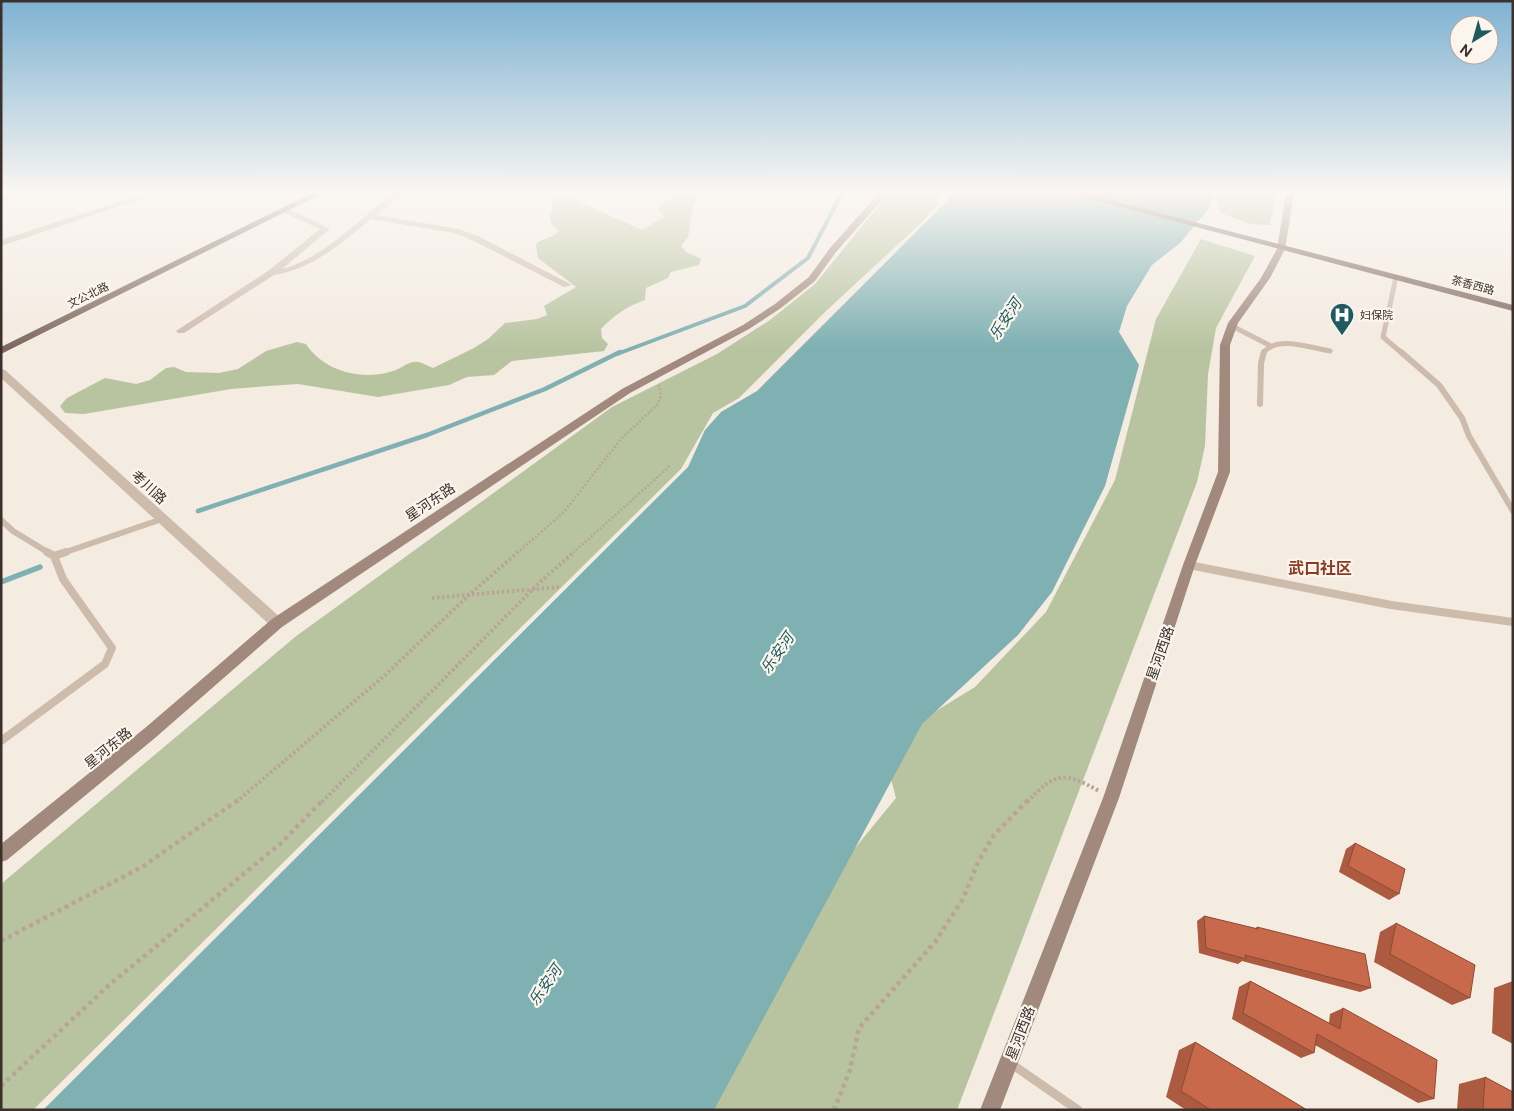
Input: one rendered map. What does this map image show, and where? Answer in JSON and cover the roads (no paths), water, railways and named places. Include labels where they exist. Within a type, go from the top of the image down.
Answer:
[{"type":"main road","name":"文公北路","points":[[1,351],[215,245]]},
{"type":"main road","name":"茶香西路","points":[[1265,245],[1513,308]]},
{"type":"street","points":[[181,331],[270,273],[306,245]]},
{"type":"street","points":[[270,273],[284,273],[302,265],[330,245]]},
{"type":"street","points":[[488,245],[567,285]]},
{"type":"street","name":"星河东路","points":[[1,854],[150,733],[276,623],[626,391],[746,327],[778,306],[812,280],[838,245]]},
{"type":"street","name":"星河西路","points":[[990,1110],[1111,798],[1190,565],[1224,472],[1225,344],[1232,326],[1265,278],[1282,245]]},
{"type":"street","name":"考川路","points":[[1,372],[276,623]]},
{"type":"lane","points":[[1396,277],[1383,337],[1439,385],[1462,418],[1469,436],[1513,511]]},
{"type":"lane","points":[[1232,326],[1269,345]]},
{"type":"lane","points":[[1260,404],[1259,366],[1261,353],[1269,345],[1275,342],[1290,343],[1330,350]]},
{"type":"lane","points":[[54,556],[162,519]]},
{"type":"lane","points":[[1,520],[54,556],[63,579],[112,648],[105,664],[1,741]]},
{"type":"lane","points":[[1190,565],[1332,595],[1433,613],[1513,622]]},
{"type":"lane","points":[[1008,1062],[1078,1110]]},
{"type":"water","name":"乐安河","points":[[903,245],[1178,245],[1152,265],[1127,306],[1119,332],[1139,365],[1105,486],[1052,592],[1018,635],[922,724],[714,1110],[43,1110],[688,467],[705,430],[721,412],[757,391]]},
{"type":"waterway","points":[[617,354],[745,306],[808,258],[815,245]]},
{"type":"waterway","points":[[198,511],[427,435],[545,389],[620,352]]},
{"type":"waterway","points":[[1,582],[40,567]]},
{"type":"place","name":"妇保院","points":[[1342,336]]},
{"type":"district","name":"武口社区","points":[[1320,568]]}]
